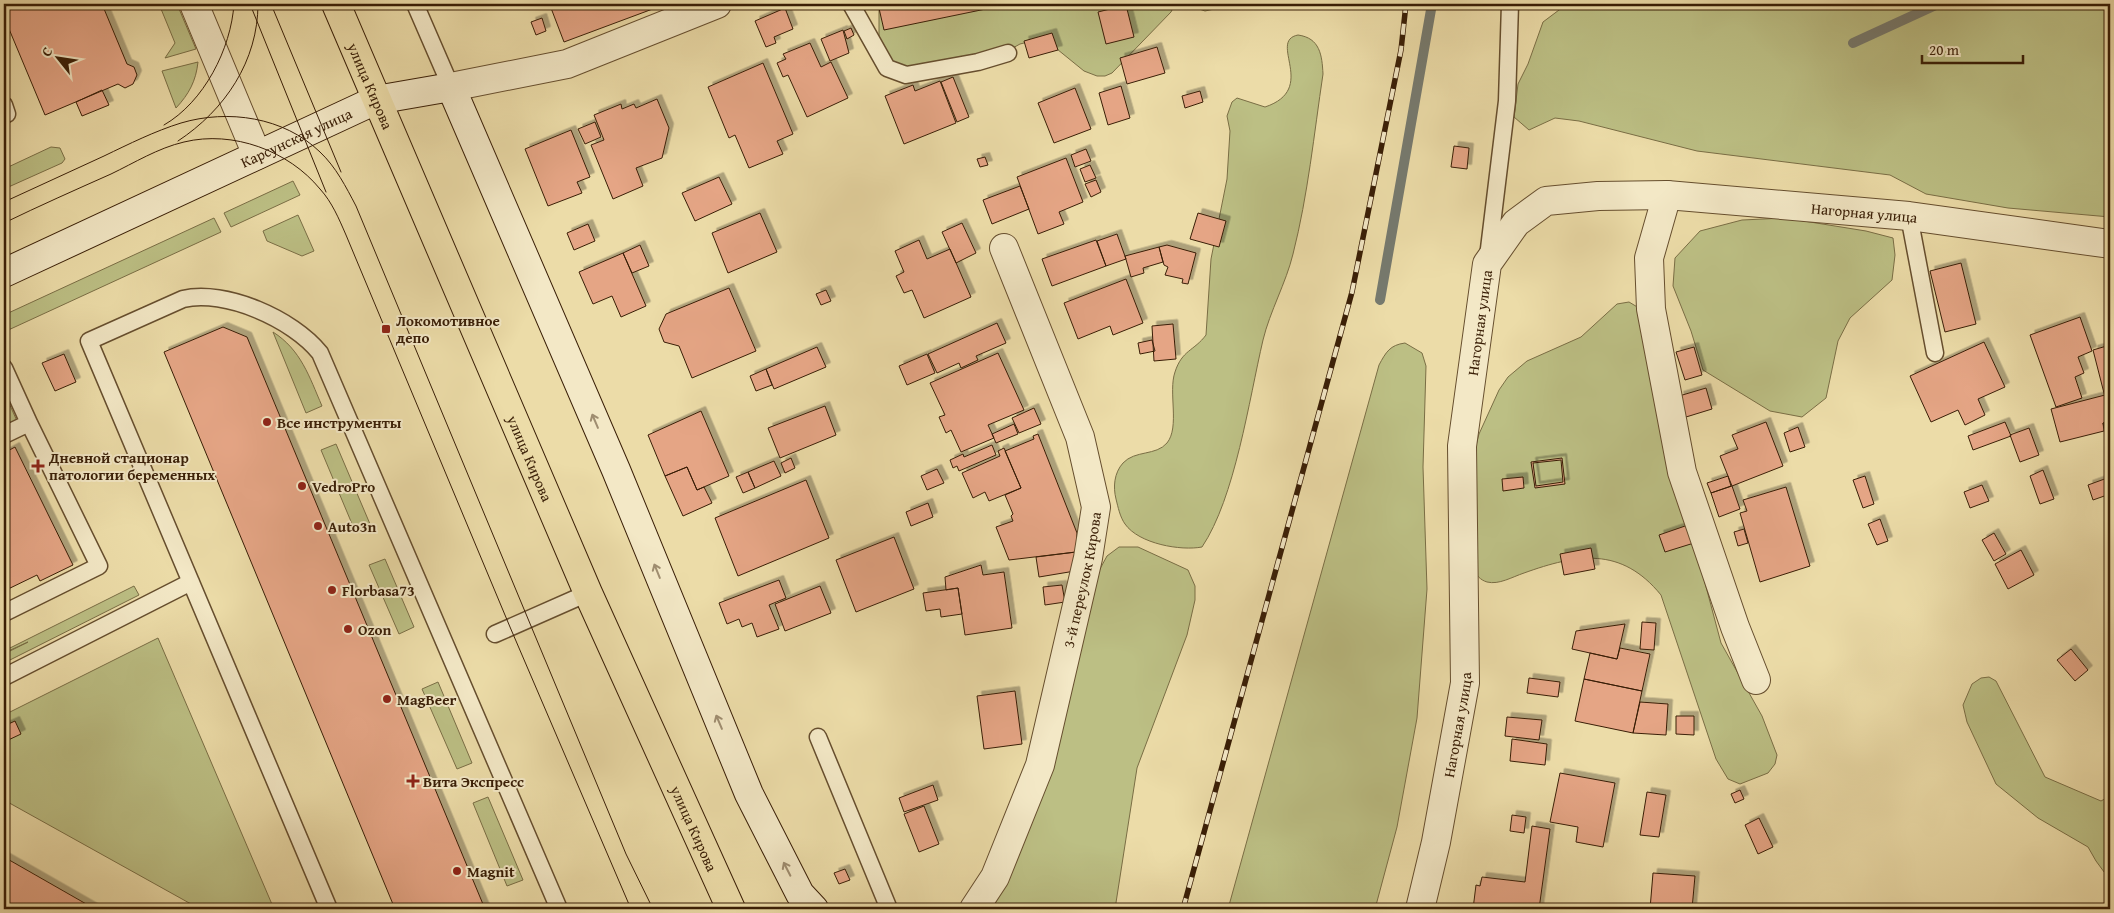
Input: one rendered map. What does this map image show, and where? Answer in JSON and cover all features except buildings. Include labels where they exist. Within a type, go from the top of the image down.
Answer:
[{"type":"main road","name":"улица Кирова","points":[[336,4],[588,593],[731,909]]},
{"type":"street","points":[[194,4],[257,155]]},
{"type":"street","name":"Карсунская улица","points":[[4,273],[376,100],[567,64],[717,4]]},
{"type":"street","points":[[451,87],[616,470],[749,794],[800,904]]},
{"type":"street","points":[[1667,194],[1649,258],[1651,309],[1682,472],[1735,627],[1756,680]]},
{"type":"street","name":"Нагорная улица","points":[[1420,909],[1436,842],[1465,683],[1462,446],[1487,264],[1516,223],[1546,201],[1598,196],[1667,194],[1909,216],[2110,244]]},
{"type":"street","name":"3-й переулок Кирова","points":[[974,909],[995,877],[1040,765],[1088,558],[1096,507],[1080,437],[1004,248]]},
{"type":"lane","points":[[415,4],[451,87]]},
{"type":"lane","points":[[851,4],[887,68],[906,75],[978,62],[1008,53]]},
{"type":"lane","points":[[1487,264],[1507,101],[1510,4]]},
{"type":"lane","points":[[1909,216],[1935,353]]},
{"type":"lane","points":[[329,909],[89,341],[183,299],[198,295],[218,298],[277,318],[309,339],[320,353],[559,909]]},
{"type":"lane","points":[[4,368],[99,566],[4,613]]},
{"type":"lane","points":[[4,435],[29,423]]},
{"type":"lane","points":[[4,677],[191,582]]},
{"type":"lane","points":[[495,634],[588,593]]},
{"type":"lane","points":[[818,737],[889,909]]},
{"type":"green space","points":[[159,4],[177,4],[196,49],[165,58],[175,43]]},
{"type":"green space","points":[[879,4],[1175,4],[1171,12],[1112,73],[1105,76],[1097,76],[1084,71],[1052,45],[1032,41],[1020,44],[1000,55],[896,68],[879,44]]},
{"type":"green space","points":[[1185,4],[1237,4],[1205,11]]},
{"type":"green space","points":[[1567,4],[2110,4],[2110,217],[2008,208],[1926,194],[1890,175],[1697,151],[1579,121],[1555,118],[1529,130],[1514,117],[1518,84],[1528,64],[1543,22]]},
{"type":"green space","points":[[1298,35],[1311,40],[1318,48],[1322,60],[1323,74],[1307,187],[1293,254],[1266,329],[1240,448],[1214,526],[1202,547],[1172,547],[1140,537],[1125,524],[1119,512],[1115,494],[1116,476],[1120,467],[1128,459],[1157,450],[1167,443],[1171,436],[1175,372],[1181,359],[1206,335],[1211,259],[1227,179],[1230,131],[1227,116],[1232,102],[1237,98],[1265,107],[1281,99],[1289,89],[1291,78],[1287,46],[1290,39]]},
{"type":"green space","points":[[198,62],[196,75],[191,87],[185,98],[176,108],[162,71]]},
{"type":"green space","points":[[51,147],[60,148],[65,159],[62,163],[4,189],[4,169]]},
{"type":"green space","points":[[293,181],[300,195],[231,227],[224,213]]},
{"type":"green space","points":[[298,215],[314,251],[302,256],[267,241],[263,231]]},
{"type":"green space","points":[[214,218],[221,232],[4,332],[4,315]]},
{"type":"green space","points":[[1785,218],[1866,231],[1893,238],[1895,255],[1892,280],[1850,318],[1838,341],[1826,398],[1802,417],[1770,411],[1703,370],[1691,331],[1673,286],[1675,258],[1700,231],[1742,220]]},
{"type":"green space","points":[[1629,302],[1639,308],[1689,523],[1721,643],[1762,716],[1777,755],[1775,764],[1768,773],[1740,784],[1728,779],[1716,759],[1661,595],[1646,579],[1630,568],[1614,561],[1597,558],[1580,559],[1543,566],[1506,580],[1492,583],[1485,581],[1472,570],[1473,457],[1479,434],[1499,390],[1508,377],[1527,361],[1581,337],[1617,304]]},
{"type":"green space","points":[[273,332],[291,347],[303,364],[322,406],[306,413]]},
{"type":"green space","points":[[1405,343],[1422,353],[1426,366],[1423,467],[1427,589],[1417,718],[1397,827],[1375,909],[1228,909],[1379,365],[1389,350],[1396,345]]},
{"type":"green space","points":[[4,392],[17,421],[4,428]]},
{"type":"green space","points":[[336,444],[370,524],[355,531],[321,450]]},
{"type":"green space","points":[[1119,547],[1138,547],[1188,570],[1195,586],[1195,600],[1187,635],[1137,768],[1115,909],[988,909],[1094,580],[1107,556]]},
{"type":"green space","points":[[385,559],[414,627],[399,634],[369,565]]},
{"type":"green space","points":[[134,586],[139,595],[4,663],[4,654],[28,642],[4,653],[4,651]]},
{"type":"green space","points":[[158,638],[274,909],[200,909],[4,800],[4,715]]},
{"type":"green space","points":[[1989,677],[1996,681],[2045,777],[2101,801],[2110,796],[2110,880],[2088,847],[2038,818],[1996,784],[1967,722],[1963,705],[1972,684],[1981,678]]},
{"type":"green space","points":[[438,682],[472,763],[457,769],[422,689]]},
{"type":"green space","points":[[488,797],[523,880],[507,886],[473,803]]},
{"type":"waterway","points":[[1380,300],[1432,4]]},
{"type":"waterway","points":[[1853,43],[1938,4]]},
{"type":"tram line","points":[[164,125],[191,103],[213,73],[227,39],[234,4]]},
{"type":"tram line","points":[[250,4],[326,192]]},
{"type":"tram line","points":[[178,141],[210,115],[236,82],[252,45],[258,4]]},
{"type":"tram line","points":[[271,4],[341,172]]},
{"type":"tram line","points":[[4,202],[152,134],[181,123],[199,119],[236,117],[255,119],[273,124],[306,140],[326,158],[356,206],[626,854],[653,909]]},
{"type":"tram line","points":[[4,223],[156,152],[184,142],[203,139],[222,139],[240,142],[276,154],[293,164],[320,189],[332,205],[346,235],[510,627],[631,909]]},
{"type":"railway","points":[[1183,909],[1352,292],[1401,50],[1406,4]]},
{"type":"place","name":"Локомотивное депо","points":[[386,329]]},
{"type":"place","name":"Все инструменты","points":[[267,422]]},
{"type":"place","name":"Дневной стационар патологии беременных","points":[[38,466]]},
{"type":"place","name":"VedroPro","points":[[302,486]]},
{"type":"place","name":"Auto3n","points":[[318,526]]},
{"type":"place","name":"Florbasa73","points":[[332,590]]},
{"type":"place","name":"Ozon","points":[[348,629]]},
{"type":"place","name":"MagBeer","points":[[387,699]]},
{"type":"place","name":"Вита Экспресс","points":[[413,781]]},
{"type":"place","name":"Magnit","points":[[457,871]]}]
